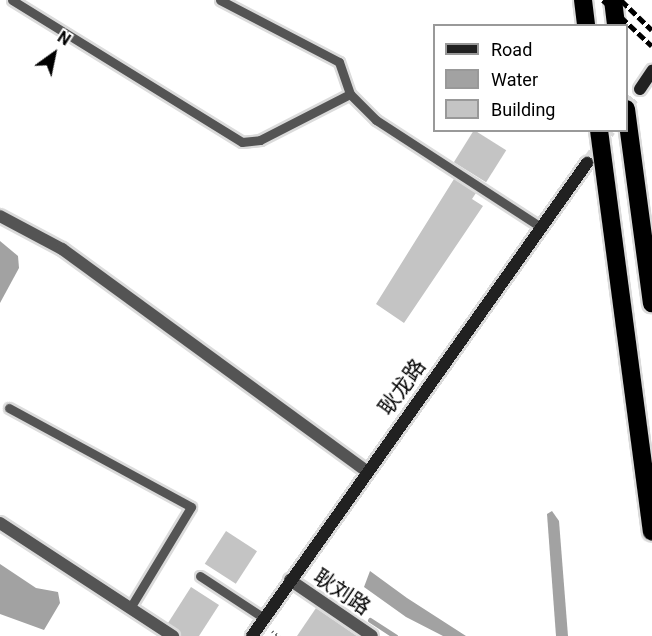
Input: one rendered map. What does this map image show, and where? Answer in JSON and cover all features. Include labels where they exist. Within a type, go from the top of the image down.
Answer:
[{"type":"highway","points":[[583,0],[586,24]]},
{"type":"highway","points":[[613,0],[615,24]]},
{"type":"highway","points":[[628,117],[652,303]]},
{"type":"highway","points":[[599,132],[652,532]]},
{"type":"street","points":[[640,89],[652,71]]},
{"type":"street","name":"耿龙路","points":[[252,636],[366,471],[587,163]]},
{"type":"street","points":[[0,216],[62,249],[366,471]]},
{"type":"street","points":[[0,522],[173,636]]},
{"type":"street","name":"耿刘路","points":[[290,580],[372,636]]},
{"type":"lane","points":[[12,0],[242,142],[260,140],[350,94]]},
{"type":"lane","points":[[220,0],[339,62],[350,94],[376,120],[541,227]]},
{"type":"lane","points":[[9,408],[191,507],[130,608]]},
{"type":"lane","points":[[200,576],[264,618]]},
{"type":"water","points":[[0,241],[18,256],[19,268],[0,303]]},
{"type":"water","points":[[552,511],[559,521],[568,636],[556,636],[547,514]]},
{"type":"water","points":[[0,564],[36,588],[58,592],[60,603],[44,630],[0,614]]},
{"type":"water","points":[[370,571],[466,636],[443,636],[406,617],[364,587]]},
{"type":"building","points":[[473,132],[477,132],[506,150],[486,182],[454,162]]},
{"type":"building","points":[[454,179],[476,193],[472,199],[483,206],[404,323],[376,304]]},
{"type":"building","points":[[226,531],[257,551],[236,584],[205,564]]},
{"type":"building","points":[[191,587],[219,605],[199,636],[181,636],[168,623]]},
{"type":"building","points":[[316,608],[357,636],[297,636]]},
{"type":"waterway","points":[[370,620],[395,636]]},
{"type":"tunnel","points":[[628,105],[640,89]]},
{"type":"tunnel","points":[[587,163],[609,132]]},
{"type":"railway","points":[[603,0],[652,46]]},
{"type":"railway","points":[[621,0],[652,30]]}]
